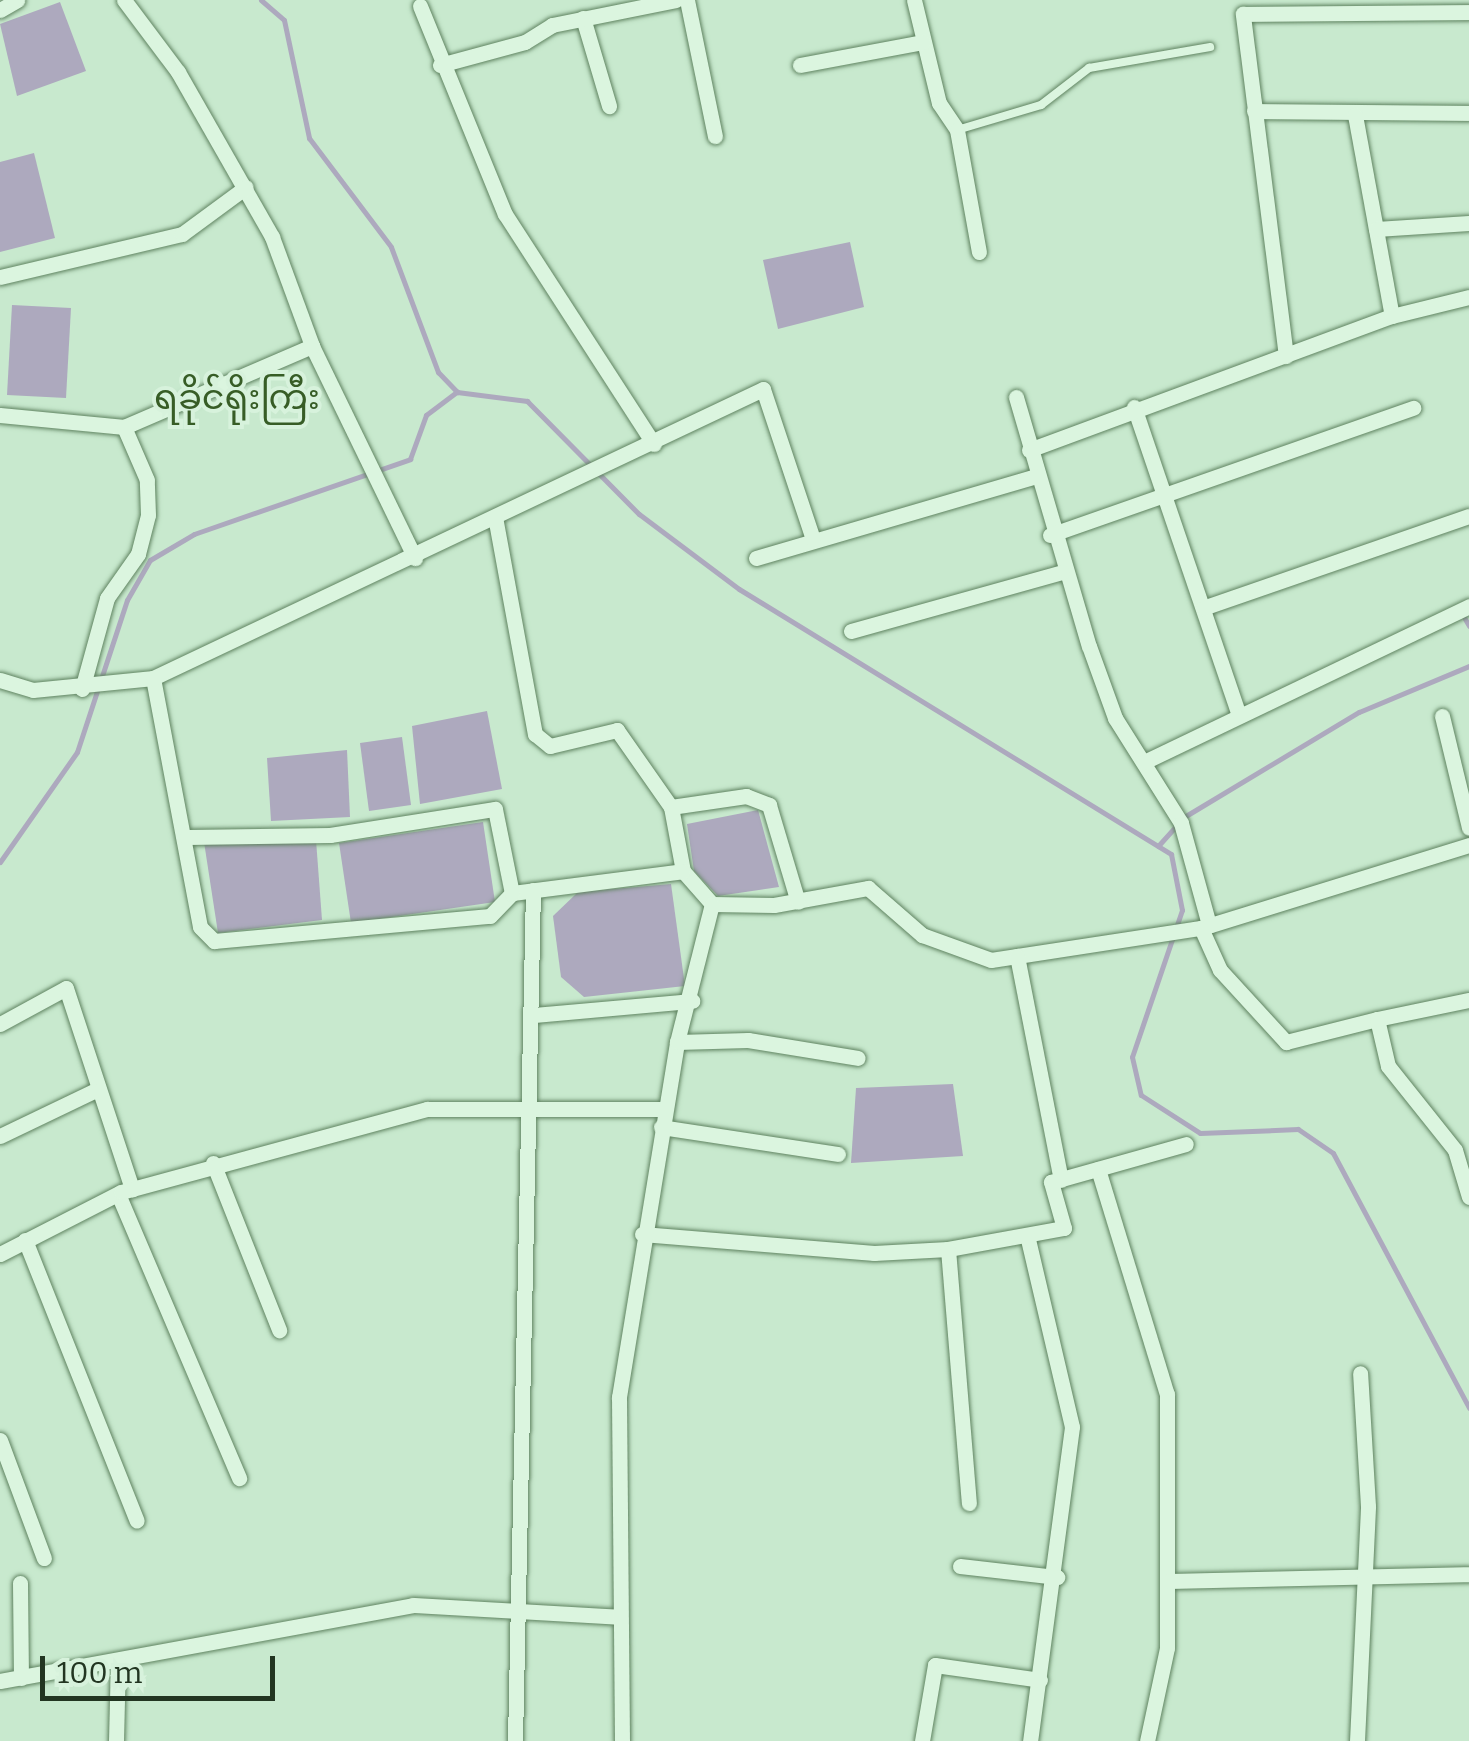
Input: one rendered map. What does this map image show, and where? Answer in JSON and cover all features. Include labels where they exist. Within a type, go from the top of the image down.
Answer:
[{"type":"street","points":[[0,10],[17,0]]},
{"type":"street","points":[[124,0],[246,187],[312,346],[415,558]]},
{"type":"street","points":[[440,65],[583,18],[676,0]]},
{"type":"street","points":[[687,0],[714,136]]},
{"type":"street","points":[[914,0],[938,102],[957,130],[980,252]]},
{"type":"street","points":[[420,6],[440,65],[505,214],[654,444]]},
{"type":"street","points":[[1286,356],[1254,112],[1246,11],[1469,12]]},
{"type":"street","points":[[583,18],[609,106]]},
{"type":"street","points":[[800,65],[923,42]]},
{"type":"street","points":[[1254,112],[1469,113]]},
{"type":"street","points":[[1356,115],[1392,316]]},
{"type":"street","points":[[0,277],[182,234],[246,187]]},
{"type":"street","points":[[1376,228],[1469,223]]},
{"type":"street","points":[[1029,450],[1134,407],[1392,316],[1469,297]]},
{"type":"street","points":[[0,416],[124,426],[312,346]]},
{"type":"street","points":[[0,680],[82,690],[153,678],[496,522],[763,389],[814,539]]},
{"type":"street","points":[[1016,396],[1062,572],[1115,718],[1180,823],[1220,970],[1286,1042],[1469,1000]]},
{"type":"street","points":[[1134,407],[1240,716]]},
{"type":"street","points":[[1050,535],[1413,408]]},
{"type":"street","points":[[82,690],[107,598],[138,554],[148,515],[146,480],[124,426]]},
{"type":"street","points":[[756,558],[1036,476]]},
{"type":"street","points":[[1203,608],[1469,516]]},
{"type":"street","points":[[496,522],[535,734],[550,746],[617,730],[671,808],[683,871],[712,904]]},
{"type":"street","points":[[851,631],[1062,572]]},
{"type":"street","points":[[1144,762],[1469,606]]},
{"type":"street","points":[[153,678],[188,837],[200,926],[214,941],[490,916],[512,893],[683,871]]},
{"type":"street","points":[[1442,716],[1469,828]]},
{"type":"street","points":[[671,808],[746,796],[769,805],[798,902]]},
{"type":"street","points":[[188,837],[330,835],[494,810],[512,893]]},
{"type":"street","points":[[712,904],[798,902],[868,888],[922,935],[978,958],[1017,956],[1205,926],[1469,845]]},
{"type":"street","points":[[515,1741],[534,1015],[533,890]]},
{"type":"street","points":[[622,1741],[618,1397],[676,1042],[692,1001],[712,904]]},
{"type":"street","points":[[1017,956],[1037,1094],[1061,1180]]},
{"type":"street","points":[[0,1024],[66,988],[125,1191],[238,1478]]},
{"type":"street","points":[[534,1015],[692,1001]]},
{"type":"street","points":[[1378,1019],[1388,1066],[1456,1150],[1469,1197]]},
{"type":"street","points":[[676,1042],[748,1040],[858,1058]]},
{"type":"street","points":[[0,1136],[94,1091]]},
{"type":"street","points":[[0,1254],[125,1191],[213,1162],[427,1110],[664,1109]]},
{"type":"street","points":[[661,1127],[838,1154]]},
{"type":"street","points":[[642,1234],[874,1254],[948,1249],[1064,1228],[1052,1182],[1186,1144]]},
{"type":"street","points":[[213,1162],[279,1330]]},
{"type":"street","points":[[1098,1169],[1167,1394],[1166,1664],[1147,1741]]},
{"type":"street","points":[[1026,1235],[1071,1411],[1058,1578],[1030,1741]]},
{"type":"street","points":[[25,1240],[136,1521]]},
{"type":"street","points":[[948,1249],[969,1504]]},
{"type":"street","points":[[1357,1741],[1366,1578],[1360,1373]]},
{"type":"street","points":[[0,1440],[44,1558]]},
{"type":"street","points":[[960,1566],[1058,1578]]},
{"type":"street","points":[[1169,1581],[1469,1574]]},
{"type":"street","points":[[20,1583],[21,1678]]},
{"type":"street","points":[[0,1681],[361,1611],[516,1608],[620,1617]]},
{"type":"street","points":[[116,1741],[118,1661]]},
{"type":"street","points":[[922,1741],[935,1665],[1040,1680]]},
{"type":"lane","points":[[957,130],[1042,106],[1089,68],[1210,47]]},
{"type":"shaded area","points":[[60,2],[86,71],[17,96],[0,24]]},
{"type":"shaded area","points":[[34,153],[55,238],[0,252],[0,162]]},
{"type":"shaded area","points":[[850,242],[864,307],[778,329],[763,260]]},
{"type":"shaded area","points":[[12,305],[71,308],[66,398],[7,395]]},
{"type":"shaded area","points":[[487,711],[502,789],[420,804],[412,726]]},
{"type":"shaded area","points":[[402,737],[411,805],[369,811],[360,743]]},
{"type":"shaded area","points":[[347,750],[350,817],[271,821],[267,758]]},
{"type":"shaded area","points":[[758,810],[779,887],[718,896],[694,871],[687,824]]},
{"type":"shaded area","points":[[483,822],[495,902],[351,923],[339,843]]},
{"type":"shaded area","points":[[316,840],[322,920],[218,933],[204,842]]},
{"type":"shaded area","points":[[671,884],[685,986],[584,997],[561,977],[553,916],[578,892]]},
{"type":"shaded area","points":[[953,1084],[963,1156],[851,1163],[856,1088]]},
{"type":"waterway","points":[[261,0],[284,20],[309,138],[391,247],[438,372],[457,392],[527,401],[639,514],[739,589],[1171,854],[1182,910],[1132,1057],[1141,1095],[1200,1133],[1298,1129],[1333,1153],[1469,1408]]},
{"type":"waterway","points":[[0,862],[77,752],[127,600],[150,560],[194,534],[410,459],[426,415],[457,392]]},
{"type":"waterway","points":[[1461,612],[1469,626]]},
{"type":"waterway","points":[[1184,817],[1359,712],[1469,666]]},
{"type":"waterway","points":[[1158,846],[1177,825]]},
{"type":"district","name":"ရခိုင်ရိုးကြီး","points":[[237,397]]}]
